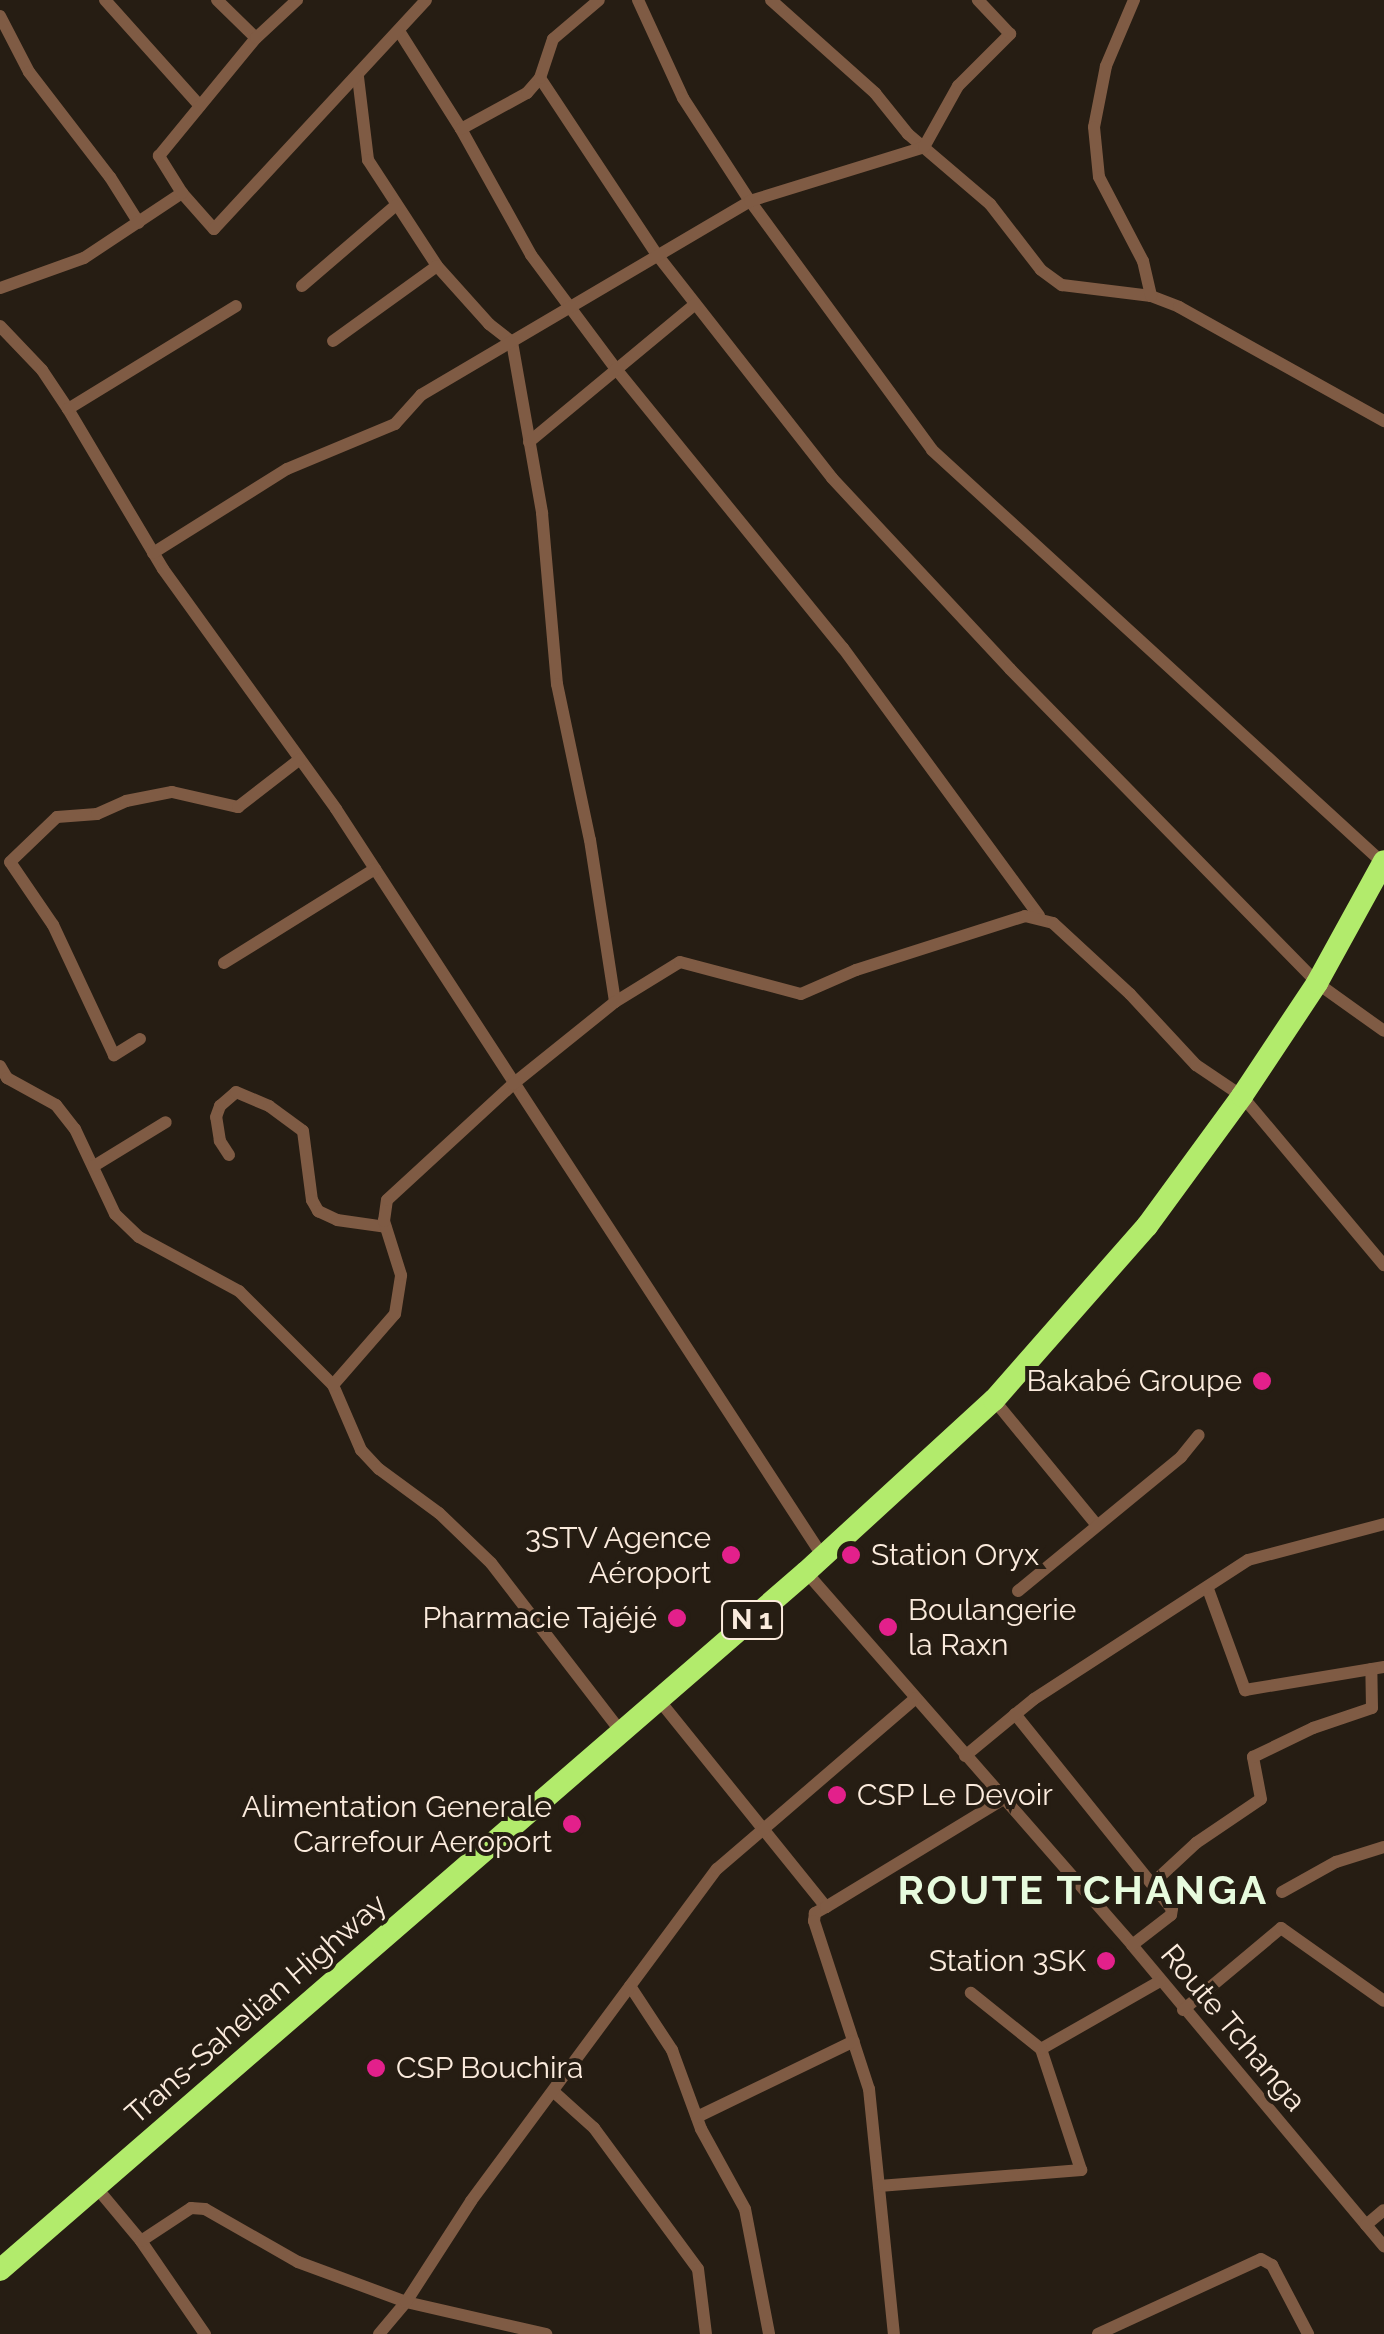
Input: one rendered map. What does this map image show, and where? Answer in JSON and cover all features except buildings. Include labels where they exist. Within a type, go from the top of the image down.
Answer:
[{"type":"highway","name":"Trans-Sahelian Highway","points":[[0,2270],[815,1565],[994,1400],[1147,1226],[1242,1096],[1317,983],[1384,862]]},
{"type":"street","points":[[104,0],[200,106]]},
{"type":"street","points":[[217,0],[256,38]]},
{"type":"street","points":[[297,0],[256,38],[159,156],[182,194],[214,229],[426,0]]},
{"type":"street","points":[[462,129],[528,92],[540,78],[553,39],[598,0]]},
{"type":"street","points":[[638,0],[683,98],[750,201],[932,450],[1384,862]]},
{"type":"street","points":[[771,0],[990,204],[1041,270],[1062,285],[1150,296],[1384,420]]},
{"type":"street","points":[[153,553],[287,468],[395,424],[421,395],[750,201],[924,146],[958,86],[1010,34],[978,0]]},
{"type":"street","points":[[1134,0],[1106,66],[1094,126],[1099,177],[1143,261],[1150,296]]},
{"type":"street","points":[[0,16],[29,72],[110,177],[138,223]]},
{"type":"street","points":[[400,31],[462,129],[531,255],[616,370],[843,648],[1039,916],[1053,923],[1130,994],[1196,1066],[1242,1096],[1384,1265]]},
{"type":"street","points":[[358,77],[368,160],[436,266],[489,324],[512,342],[544,530],[557,684],[590,840],[616,1002]]},
{"type":"street","points":[[540,78],[658,256],[832,478],[1317,983],[1384,1031]]},
{"type":"street","points":[[0,288],[84,258],[182,194]]},
{"type":"street","points":[[302,286],[396,206]]},
{"type":"street","points":[[333,342],[436,266]]},
{"type":"street","points":[[529,442],[696,304]]},
{"type":"street","points":[[68,409],[236,306]]},
{"type":"street","name":"Route Tchanga","points":[[3,334],[42,370],[153,553],[374,869],[815,1565],[964,1756],[1132,1944],[1183,2010],[1384,2246]]},
{"type":"street","points":[[140,1039],[114,1056],[54,925],[5,859],[57,817],[96,814],[126,801],[172,792],[238,807],[300,759]]},
{"type":"street","points":[[224,963],[374,869]]},
{"type":"street","points":[[334,1386],[395,1314],[400,1267],[386,1227],[387,1200],[513,1084],[616,1002],[680,962],[801,994],[873,964],[1012,919],[1039,916]]},
{"type":"street","points":[[0,1066],[8,1078],[56,1105],[94,1166],[115,1214],[139,1236],[239,1291],[334,1386],[361,1450],[439,1513],[491,1564],[621,1732]]},
{"type":"street","points":[[229,1154],[220,1141],[216,1116],[220,1106],[236,1092],[268,1106],[303,1131],[312,1200],[318,1211],[337,1220],[386,1227]]},
{"type":"street","points":[[94,1166],[166,1122]]},
{"type":"street","points":[[994,1400],[1096,1524]]},
{"type":"street","points":[[1018,1591],[1181,1458],[1199,1435]]},
{"type":"street","points":[[964,1756],[1014,1714],[1264,1554],[1384,1524]]},
{"type":"street","points":[[1154,1883],[1196,1843],[1261,1799],[1253,1757],[1313,1728],[1372,1708],[1377,1668],[1245,1690],[1208,1589]]},
{"type":"street","points":[[378,2334],[406,2302],[471,2201],[717,1868],[916,1698]]},
{"type":"street","points":[[658,1700],[764,1826],[826,1908]]},
{"type":"street","points":[[1014,1714],[1173,1911],[1132,1944]]},
{"type":"street","points":[[894,2334],[868,2089],[814,1921],[815,1913],[1002,1800]]},
{"type":"street","points":[[1282,1892],[1336,1862],[1384,1847]]},
{"type":"street","points":[[1183,2010],[1282,1928],[1384,2001]]},
{"type":"street","points":[[1041,2048],[1160,1982]]},
{"type":"street","points":[[630,1986],[672,2050],[697,2117],[745,2210],[768,2334]]},
{"type":"street","points":[[879,2186],[1080,2170],[1041,2048],[971,1994]]},
{"type":"street","points":[[697,2117],[854,2041]]},
{"type":"street","points":[[554,2092],[594,2128],[698,2269],[706,2334]]},
{"type":"street","points":[[96,2187],[141,2241],[205,2334]]},
{"type":"street","points":[[141,2241],[191,2208],[205,2208],[298,2262],[406,2302],[546,2334]]},
{"type":"street","points":[[1366,2225],[1384,2210]]},
{"type":"street","points":[[1098,2334],[1261,2259],[1272,2265],[1308,2334]]},
{"type":"place","name":"Bakabé Groupe","points":[[1262,1381]]},
{"type":"place","name":"3STV Agence Aéroport","points":[[731,1555]]},
{"type":"place","name":"Station Oryx","points":[[851,1555]]},
{"type":"place","name":"Pharmacie Tajéjé","points":[[677,1618]]},
{"type":"place","name":"Boulangerie la Raxn","points":[[888,1627]]},
{"type":"place","name":"CSP Le Devoir","points":[[837,1795]]},
{"type":"place","name":"Alimentation Generale Carrefour Aeroport","points":[[572,1824]]},
{"type":"place","name":"Station 3SK","points":[[1106,1961]]},
{"type":"place","name":"CSP Bouchira","points":[[376,2068]]},
{"type":"district","name":"ROUTE TCHANGA","points":[[1083,1890]]}]
